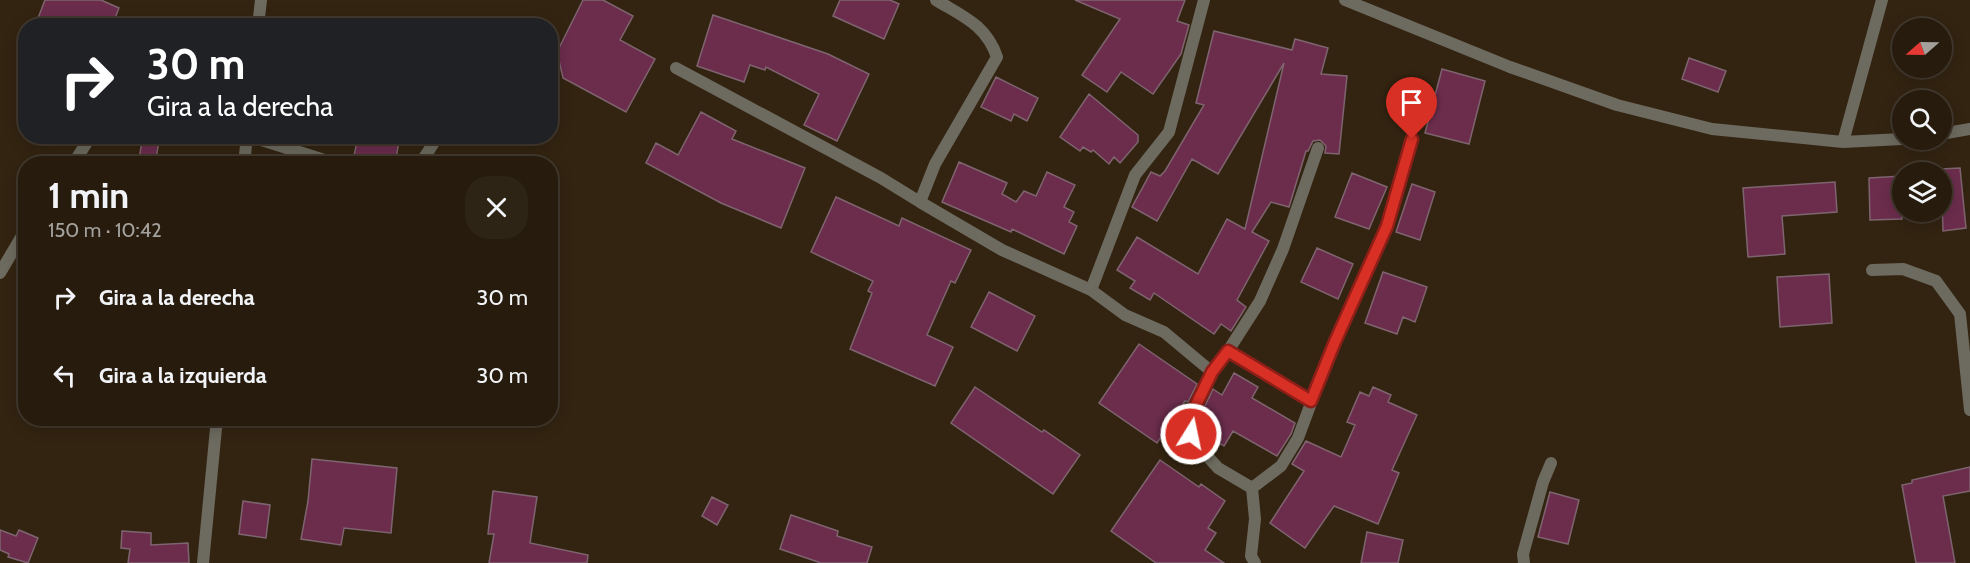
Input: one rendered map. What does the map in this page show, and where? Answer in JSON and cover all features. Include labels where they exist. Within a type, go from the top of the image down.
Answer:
[{"type":"street","points":[[259,18],[261,0]]},
{"type":"street","points":[[920,202],[935,164],[997,57],[992,42],[978,25],[936,0]]},
{"type":"street","points":[[1091,290],[1135,175],[1169,132],[1204,0]]},
{"type":"street","points":[[1345,0],[1510,67],[1617,105],[1712,129],[1843,142],[1892,140]]},
{"type":"street","points":[[1843,142],[1882,0]]},
{"type":"street","points":[[676,68],[881,178],[1002,250],[1091,290],[1125,315],[1164,332],[1212,372]]},
{"type":"street","points":[[1952,132],[1970,129]]},
{"type":"street","points":[[1252,488],[1281,466],[1298,438],[1334,344],[1387,226],[1412,139]]},
{"type":"street","points":[[273,144],[312,156]]},
{"type":"street","points":[[1252,488],[1218,468],[1201,449],[1191,434],[1196,405],[1212,372],[1228,351],[1265,291],[1283,249],[1318,148]]},
{"type":"street","points":[[0,273],[18,242]]},
{"type":"street","points":[[1872,270],[1903,269],[1936,281],[1959,314],[1970,410]]},
{"type":"street","points":[[1228,351],[1311,401]]},
{"type":"street","points":[[203,563],[216,426]]},
{"type":"street","points":[[1524,563],[1523,554],[1543,482],[1551,463]]},
{"type":"street","points":[[1252,488],[1255,519],[1251,556],[1255,563]]},
{"type":"building","points":[[45,0],[101,0],[119,8],[115,18],[38,18]]},
{"type":"building","points":[[583,0],[603,0],[633,16],[620,40],[655,59],[626,112],[563,78],[558,50]]},
{"type":"building","points":[[840,0],[890,0],[899,4],[884,39],[833,16]]},
{"type":"building","points":[[1075,0],[1185,0],[1177,21],[1189,25],[1181,54],[1153,94],[1121,72],[1107,92],[1082,75],[1120,19]]},
{"type":"building","points":[[713,15],[828,54],[869,74],[837,141],[804,125],[819,94],[766,67],[765,70],[750,65],[744,82],[697,66]]},
{"type":"building","points":[[1214,31],[1292,50],[1295,39],[1328,48],[1321,74],[1347,76],[1339,154],[1325,153],[1326,146],[1320,140],[1313,141],[1306,151],[1289,207],[1271,202],[1252,232],[1269,241],[1237,300],[1246,307],[1231,331],[1221,324],[1214,334],[1154,293],[1150,300],[1130,288],[1135,281],[1117,270],[1137,237],[1198,274],[1227,219],[1245,229],[1284,63],[1218,174],[1192,159],[1157,221],[1132,207],[1151,172],[1160,176],[1165,171],[1204,105],[1196,103]]},
{"type":"building","points":[[1689,58],[1726,71],[1718,92],[1682,79]]},
{"type":"building","points":[[1442,69],[1485,81],[1469,144],[1425,133]]},
{"type":"building","points":[[996,77],[1038,98],[1027,121],[1014,114],[1011,121],[981,107]]},
{"type":"building","points":[[1089,94],[1138,135],[1138,142],[1120,163],[1114,157],[1109,164],[1093,150],[1091,152],[1083,147],[1080,151],[1060,137]]},
{"type":"building","points":[[701,112],[736,131],[732,139],[805,168],[781,228],[721,203],[646,163],[656,143],[678,155]]},
{"type":"building","points":[[142,144],[159,144],[156,156],[139,156]]},
{"type":"building","points":[[356,144],[399,144],[396,156],[354,156]]},
{"type":"building","points":[[959,162],[1007,183],[1002,194],[1016,202],[1024,191],[1036,196],[1047,172],[1075,185],[1064,207],[1074,212],[1069,222],[1077,226],[1064,254],[1012,229],[1011,232],[942,202]]},
{"type":"building","points":[[1952,168],[1960,168],[1966,228],[1943,231],[1943,222],[1952,222]]},
{"type":"building","points":[[1352,173],[1387,187],[1369,229],[1335,217]]},
{"type":"building","points":[[1892,177],[1892,219],[1870,220],[1869,178]]},
{"type":"building","points":[[1835,182],[1837,212],[1782,216],[1785,254],[1748,257],[1743,188]]},
{"type":"building","points":[[1412,184],[1435,192],[1420,240],[1396,232]]},
{"type":"building","points":[[836,197],[899,226],[902,218],[971,250],[955,283],[951,281],[927,335],[953,347],[935,386],[850,349],[872,293],[868,291],[873,281],[811,252]]},
{"type":"building","points":[[1317,248],[1353,264],[1338,299],[1301,282]]},
{"type":"building","points":[[1383,272],[1427,287],[1415,322],[1403,317],[1397,334],[1365,323]]},
{"type":"building","points":[[1829,274],[1832,323],[1780,327],[1777,277]]},
{"type":"building","points":[[989,292],[1035,316],[1017,351],[971,327]]},
{"type":"building","points":[[1139,344],[1197,384],[1188,402],[1185,401],[1157,443],[1099,403]]},
{"type":"building","points":[[1234,373],[1258,387],[1252,398],[1295,423],[1277,456],[1233,431],[1224,446],[1205,435],[1215,418],[1203,411],[1204,408],[1213,389],[1222,395]]},
{"type":"building","points":[[975,387],[1080,455],[1053,494],[951,423]]},
{"type":"building","points":[[1373,387],[1391,395],[1388,402],[1417,415],[1392,470],[1399,473],[1378,524],[1334,506],[1305,548],[1270,523],[1304,471],[1292,464],[1306,441],[1341,457],[1355,425],[1347,422],[1360,392],[1369,396]]},
{"type":"building","points":[[312,459],[397,468],[391,533],[344,528],[341,545],[301,539]]},
{"type":"building","points":[[1160,460],[1199,487],[1201,484],[1225,501],[1208,528],[1216,533],[1205,550],[1224,563],[1156,563],[1111,531]]},
{"type":"building","points":[[1970,467],[1970,491],[1943,496],[1955,563],[1916,563],[1902,485],[1912,483],[1912,480]]},
{"type":"building","points":[[493,491],[537,497],[530,543],[588,555],[587,563],[489,563],[494,534],[488,534]]},
{"type":"building","points":[[1550,492],[1579,500],[1568,544],[1538,537]]},
{"type":"building","points":[[712,497],[728,505],[717,525],[702,516]]},
{"type":"building","points":[[243,501],[270,505],[266,538],[239,534]]},
{"type":"building","points":[[791,515],[838,531],[837,536],[872,547],[867,563],[821,563],[780,549]]},
{"type":"building","points":[[0,530],[16,536],[19,530],[38,538],[28,563],[8,557],[9,554],[0,550]]},
{"type":"building","points":[[122,531],[151,533],[151,545],[188,543],[189,563],[128,563],[130,549],[121,548]]},
{"type":"building","points":[[1367,532],[1403,540],[1398,563],[1361,563]]},
{"type":"route","points":[[1191,434],[1196,405],[1212,372],[1228,351],[1311,401],[1387,226],[1412,139]]}]
